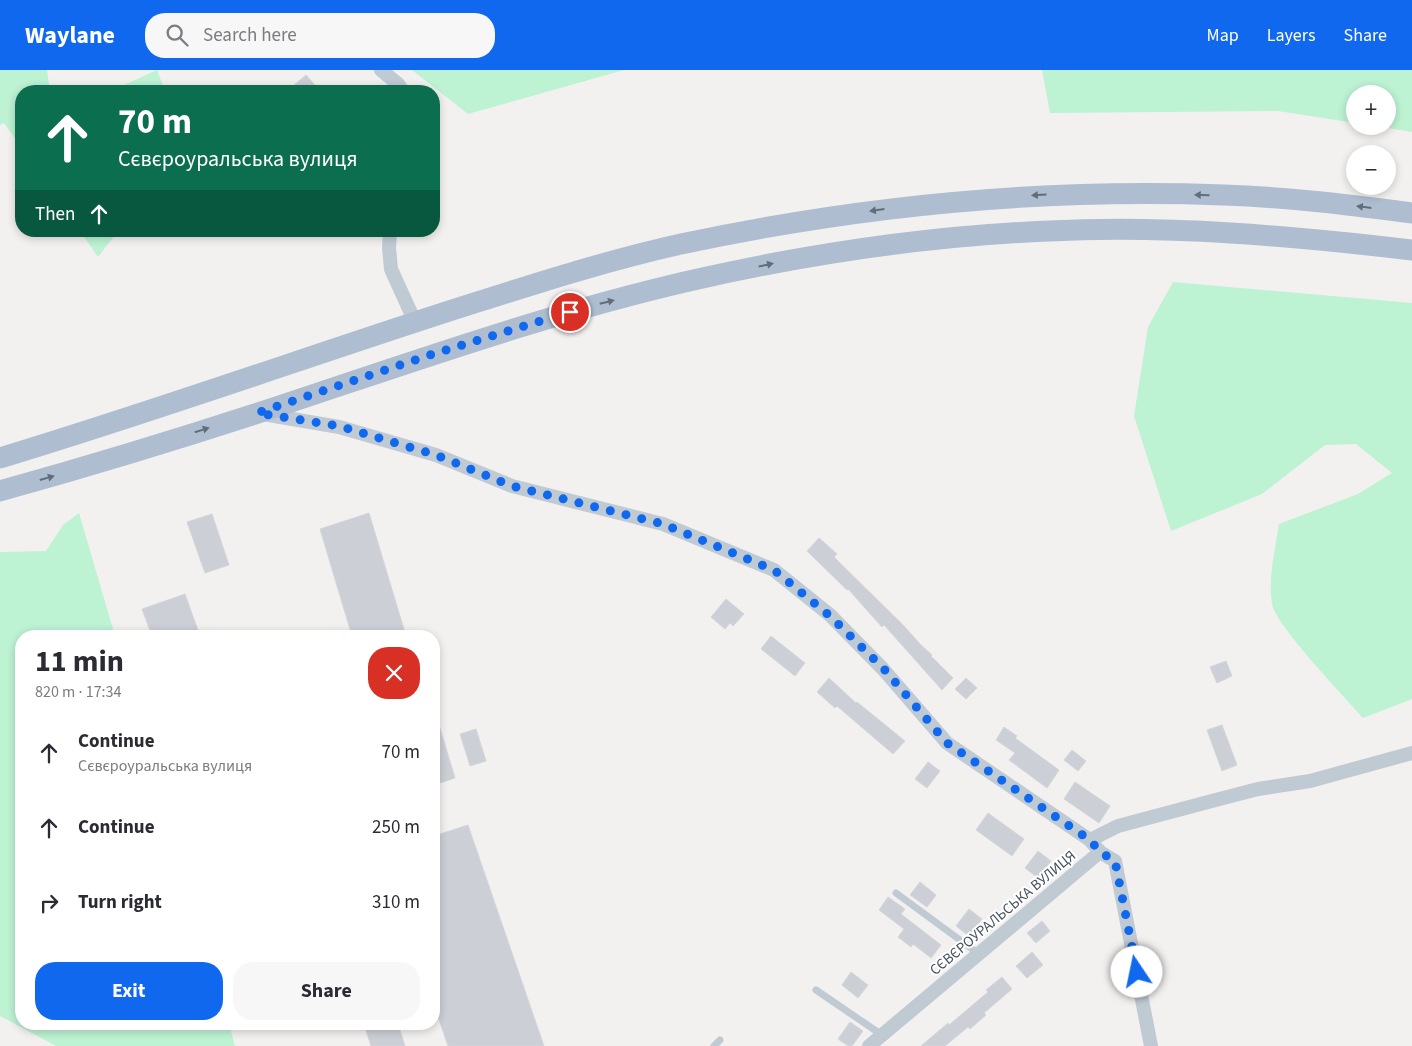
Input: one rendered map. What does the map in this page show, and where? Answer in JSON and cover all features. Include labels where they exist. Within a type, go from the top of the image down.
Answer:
[{"type":"main road","points":[[0,458],[86,432],[550,279],[678,245],[786,224],[901,207],[1037,195],[1136,193],[1226,195],[1330,203],[1412,213]]},
{"type":"main road","points":[[0,491],[79,469],[257,413],[433,354],[587,307],[688,281],[795,259],[903,242],[1049,230],[1222,232],[1328,240],[1412,250]]},
{"type":"street","points":[[381,70],[399,85]]},
{"type":"street","points":[[390,237],[391,269],[416,322]]},
{"type":"street","name":"СЄВЄРОУРАЛЬСЬКА ВУЛИЦЯ","points":[[257,413],[339,426],[436,455],[512,486],[663,524],[774,570],[830,616],[884,669],[947,743],[1090,840],[1100,852],[869,1046]]},
{"type":"street","points":[[1090,840],[1118,826],[1199,804],[1258,789],[1310,781],[1412,753]]},
{"type":"street","points":[[1100,852],[1115,861],[1152,1046]]},
{"type":"lane","points":[[896,893],[978,954]]},
{"type":"lane","points":[[816,990],[882,1035]]},
{"type":"lane","points":[[714,1046],[720,1040]]},
{"type":"green space","points":[[0,70],[47,70],[49,85],[15,85],[15,139],[4,123],[0,125]]},
{"type":"green space","points":[[157,70],[163,85],[124,85]]},
{"type":"green space","points":[[412,70],[624,70],[468,114],[440,92],[440,85],[431,85]]},
{"type":"green space","points":[[1042,70],[1412,70],[1412,132],[1396,129],[1396,85],[1346,85],[1346,122],[1278,111],[1050,113]]},
{"type":"green space","points":[[84,237],[113,237],[98,257]]},
{"type":"green space","points":[[1173,282],[1412,303],[1412,699],[1363,718],[1327,679],[1285,628],[1272,604],[1271,574],[1279,524],[1358,494],[1392,473],[1356,444],[1325,445],[1262,494],[1171,531],[1134,416],[1148,327]]},
{"type":"green space","points":[[79,513],[113,630],[15,630],[15,1024],[0,1016],[0,552],[46,551],[63,525]]},
{"type":"green space","points":[[26,1030],[231,1030],[235,1046],[56,1046]]},
{"type":"building","points":[[306,75],[315,85],[294,85]]},
{"type":"building","points":[[369,513],[404,630],[350,630],[320,529]]},
{"type":"building","points":[[212,514],[229,565],[205,573],[187,522]]},
{"type":"building","points":[[819,538],[837,554],[834,557],[904,626],[953,678],[942,690],[884,625],[882,627],[848,589],[807,551]]},
{"type":"building","points":[[185,594],[198,630],[150,630],[142,609]]},
{"type":"building","points":[[726,599],[744,614],[733,626],[730,623],[725,629],[711,617]]},
{"type":"building","points":[[771,636],[805,663],[795,676],[761,649]]},
{"type":"building","points":[[1226,661],[1232,676],[1217,683],[1210,667]]},
{"type":"building","points":[[829,678],[856,703],[905,741],[893,754],[837,706],[835,708],[817,692]]},
{"type":"building","points":[[966,678],[977,688],[966,699],[955,689]]},
{"type":"building","points":[[1222,725],[1237,765],[1222,771],[1207,730]]},
{"type":"building","points":[[1004,727],[1017,736],[1015,738],[1059,770],[1047,788],[1009,760],[1015,753],[996,740]]},
{"type":"building","points":[[440,728],[455,778],[440,783]]},
{"type":"building","points":[[476,729],[486,761],[470,766],[460,734]]},
{"type":"building","points":[[1072,750],[1086,761],[1078,771],[1064,760]]},
{"type":"building","points":[[928,762],[940,771],[927,788],[915,779]]},
{"type":"building","points":[[1075,782],[1110,806],[1099,823],[1064,799]]},
{"type":"building","points":[[988,813],[1024,839],[1012,856],[976,830]]},
{"type":"building","points":[[468,825],[544,1046],[448,1046],[440,1023],[440,834]]},
{"type":"building","points":[[1038,851],[1051,861],[1038,878],[1025,868]]},
{"type":"building","points":[[920,882],[936,895],[927,907],[910,895]]},
{"type":"building","points":[[888,897],[905,909],[901,914],[941,945],[931,958],[913,944],[911,947],[898,937],[904,929],[879,910]]},
{"type":"building","points":[[969,909],[982,919],[969,936],[956,926]]},
{"type":"building","points":[[1042,921],[1050,931],[1036,943],[1027,933]]},
{"type":"building","points":[[1032,952],[1043,965],[1027,978],[1016,966]]},
{"type":"building","points":[[851,972],[868,985],[858,998],[842,985]]},
{"type":"building","points":[[1002,977],[1012,989],[984,1013],[986,1015],[970,1029],[968,1027],[945,1046],[921,1046],[988,992],[986,990]]},
{"type":"building","points":[[850,1022],[863,1031],[852,1046],[848,1046],[838,1039]]},
{"type":"building","points":[[366,1030],[400,1030],[405,1046],[371,1046]]},
{"type":"route","points":[[570,312],[433,354],[257,413],[339,426],[436,455],[512,486],[663,524],[774,570],[830,616],[884,669],[947,743],[1090,840],[1100,852],[1115,861],[1137,972]]}]
